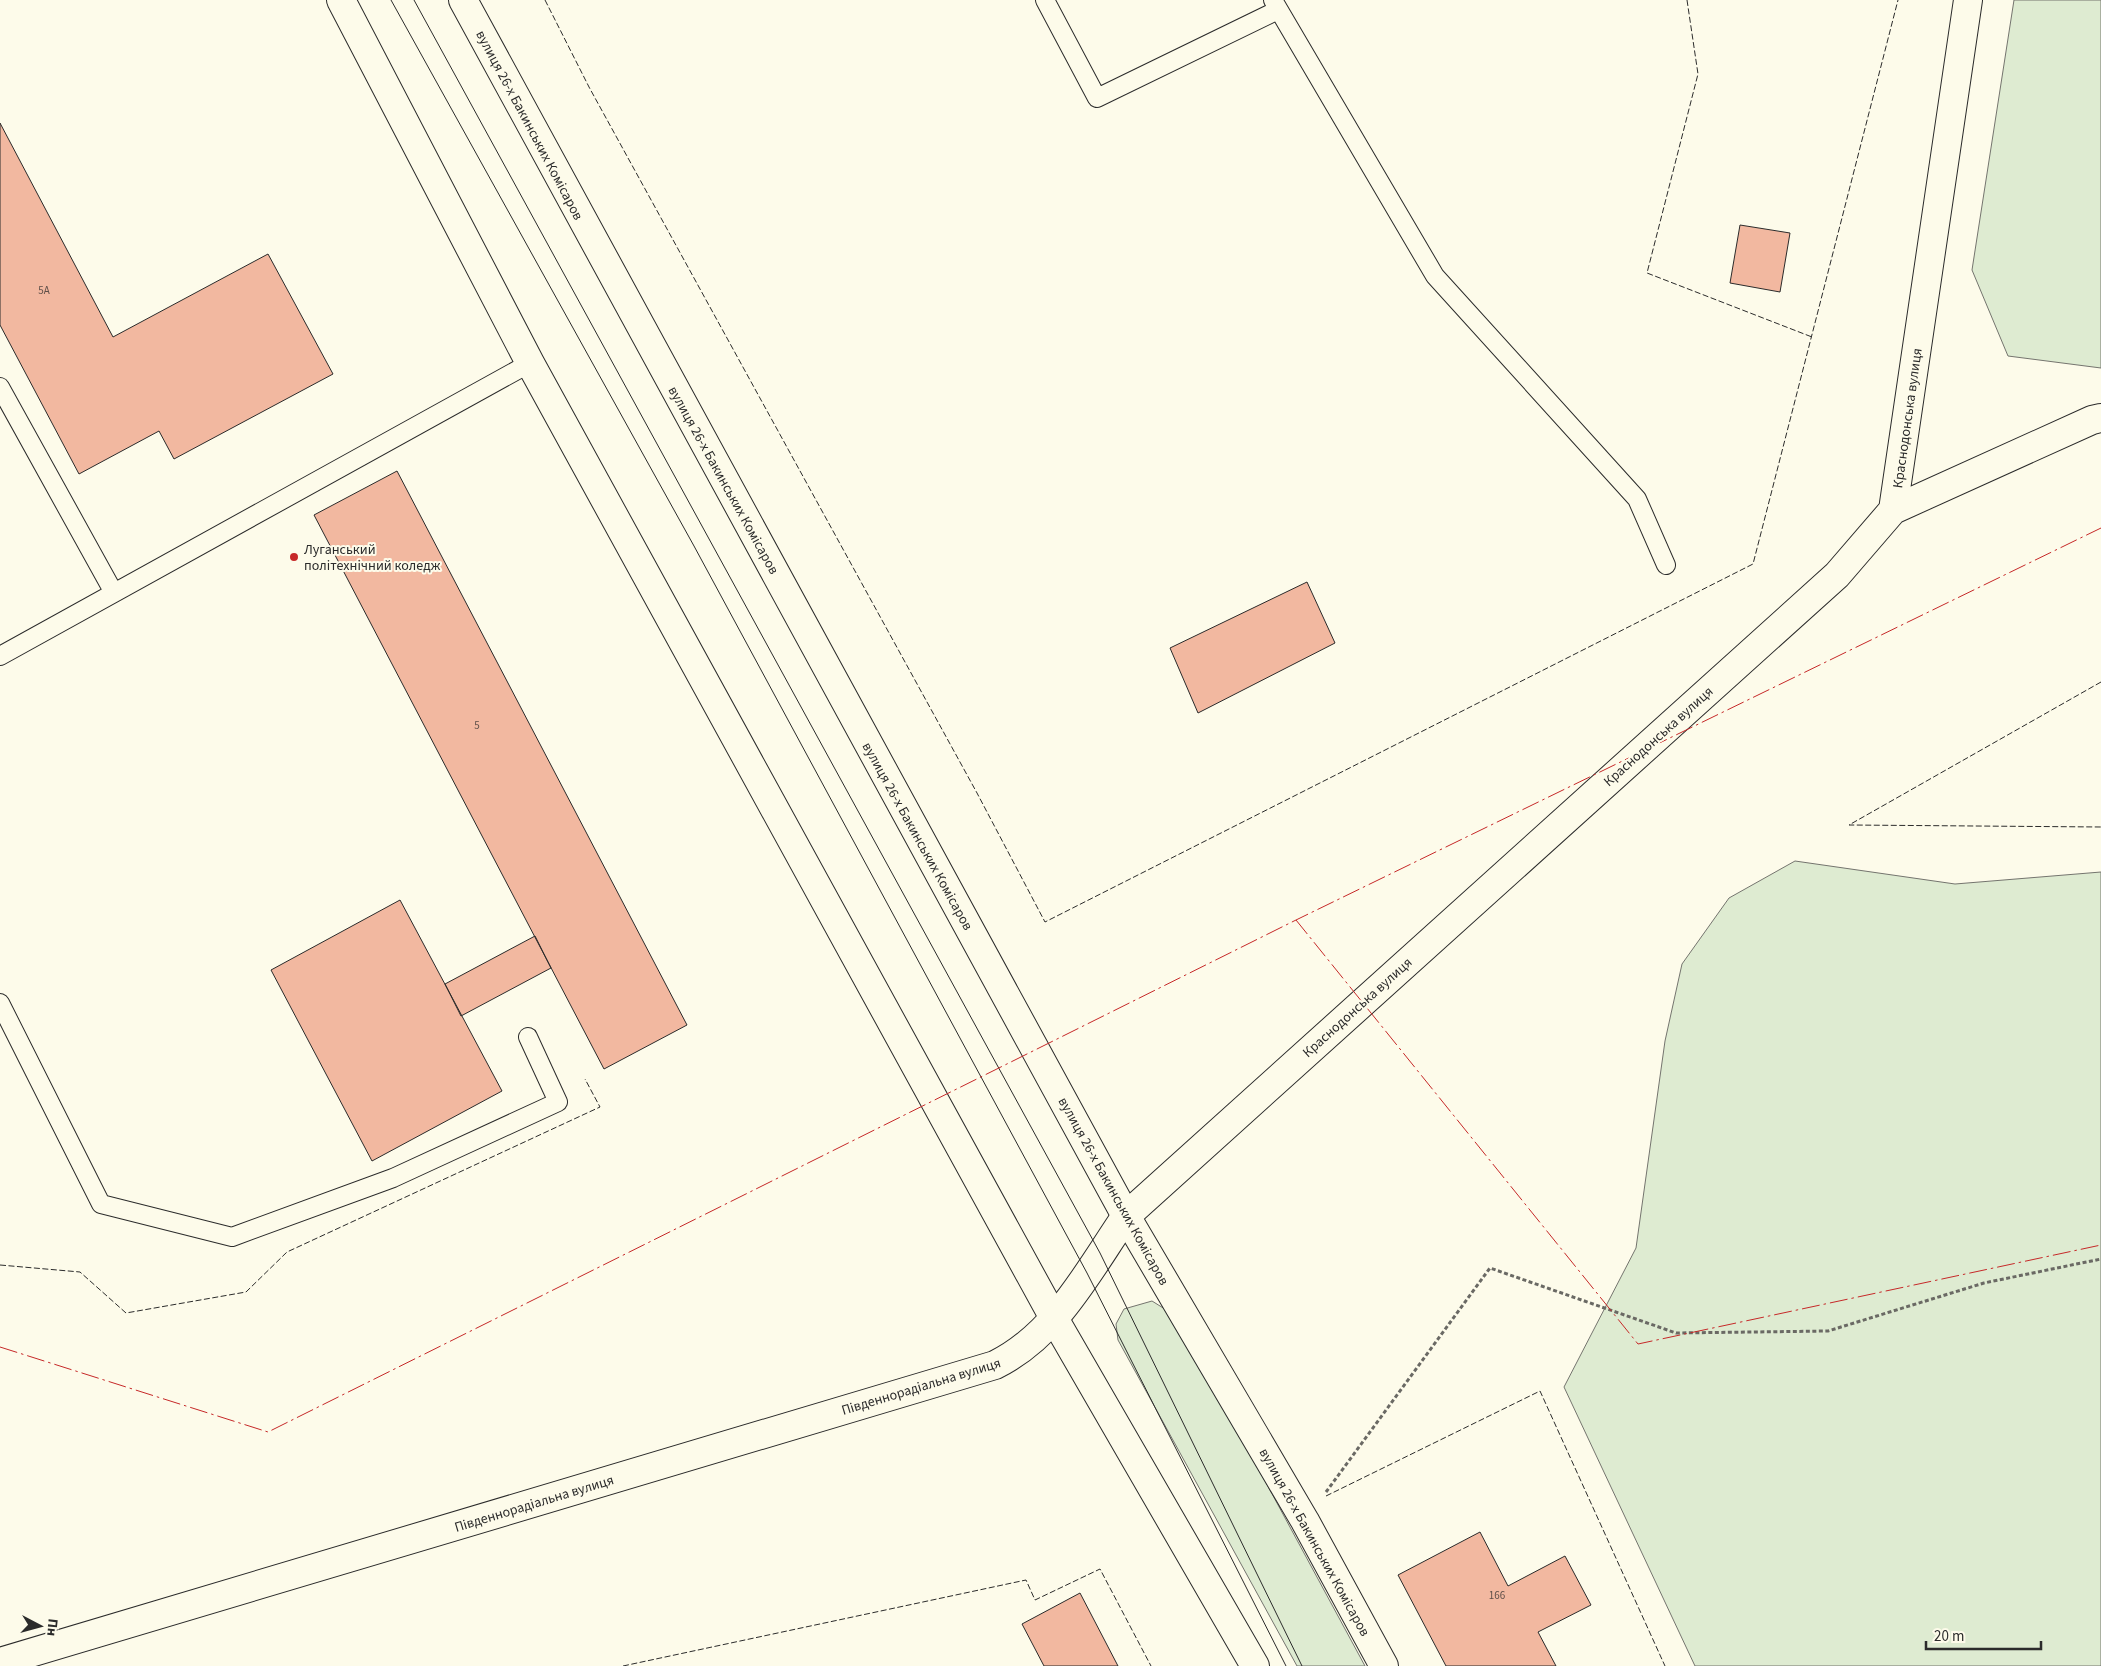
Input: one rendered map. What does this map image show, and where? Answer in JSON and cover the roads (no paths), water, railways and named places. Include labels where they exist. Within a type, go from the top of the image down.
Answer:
[{"type":"street","points":[[341,0],[530,363],[1055,1320],[1255,1666]]},
{"type":"street","name":"вулиця 26-х Бакинських Комісаров","points":[[463,0],[1126,1216],[1305,1521],[1384,1666]]},
{"type":"street","name":"Краснодонська вулиця","points":[[1055,1320],[1126,1216],[1837,575],[1893,510],[1968,0]]},
{"type":"street","points":[[1893,510],[2092,420],[2101,418]]},
{"type":"street","name":"Південнорадіальна вулиця","points":[[0,1662],[995,1365],[1014,1355],[1055,1320]]},
{"type":"lane","points":[[1045,0],[1097,98],[1276,5],[1435,276],[1637,499],[1666,565]]},
{"type":"lane","points":[[0,656],[530,363]]},
{"type":"lane","points":[[0,387],[114,593]]},
{"type":"lane","points":[[0,1003],[100,1204],[232,1236],[393,1178],[558,1102],[528,1037]]},
{"type":"tram line","points":[[391,0],[694,546],[1087,1273],[1286,1666]]},
{"type":"tram line","points":[[414,0],[1100,1253],[1302,1666]]},
{"type":"place","name":"Луганський політехнічний коледж","points":[[294,557]]}]
